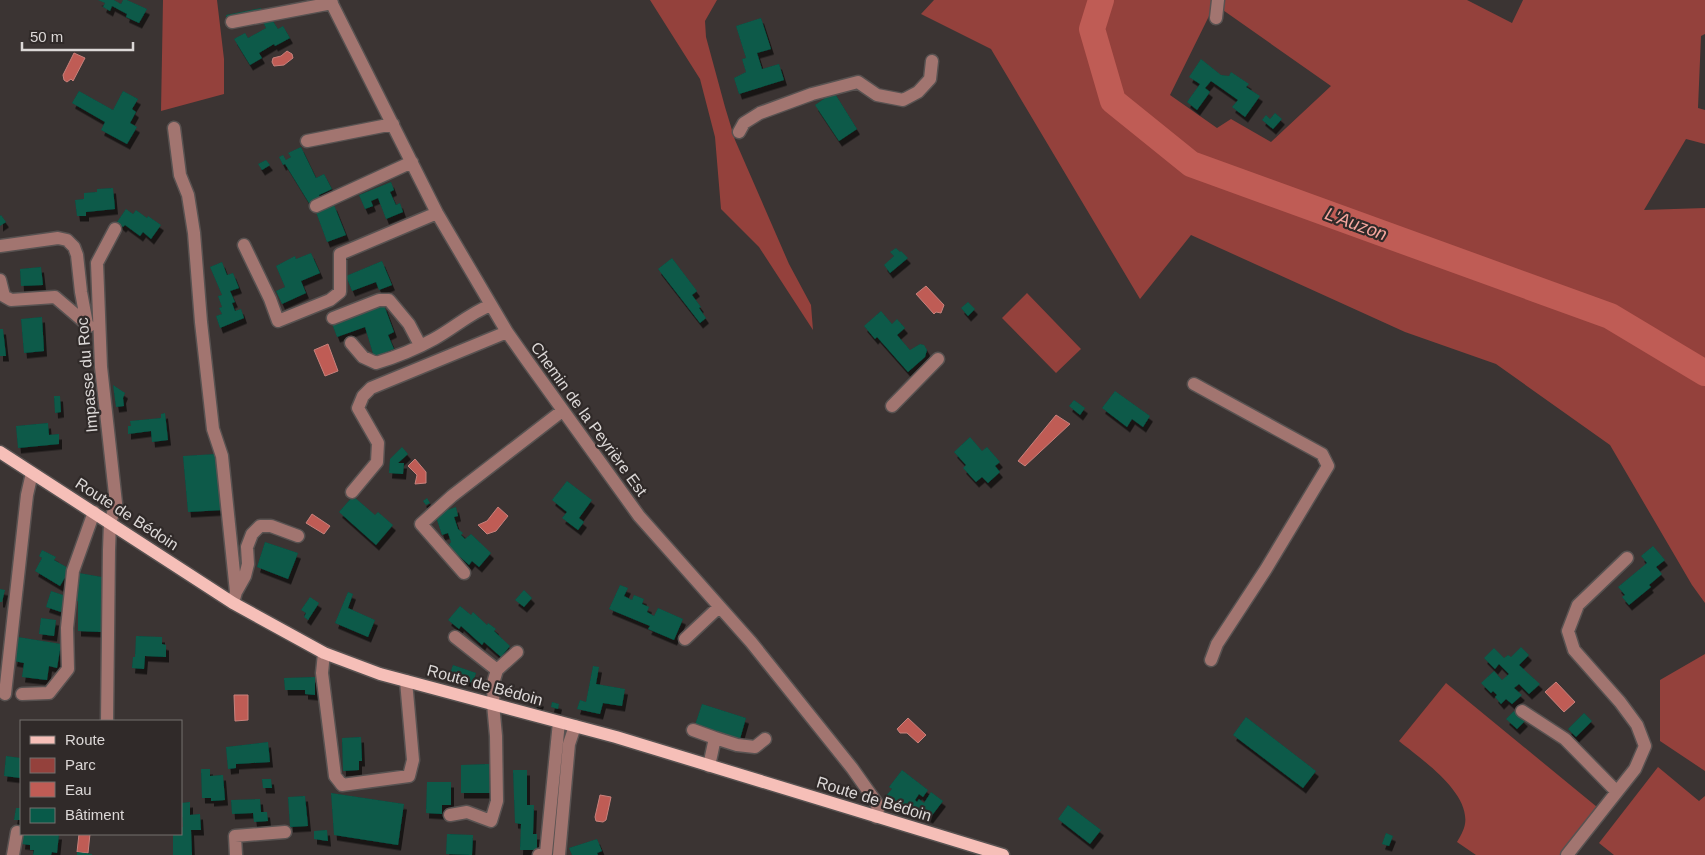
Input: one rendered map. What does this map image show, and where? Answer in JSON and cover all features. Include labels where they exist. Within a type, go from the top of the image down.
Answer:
[{"type":"main road","name":"Route de Bédoin","points":[[0,452],[110,523],[324,653],[380,674],[616,737],[1003,855]]},
{"type":"street","points":[[1216,18],[1218,0]]},
{"type":"street","points":[[232,22],[331,1]]},
{"type":"street","name":"Chemin de la Peyrière Est","points":[[331,1],[437,213],[507,332],[639,516],[751,642],[861,780],[876,802],[878,808],[876,817]]},
{"type":"street","points":[[739,132],[744,123],[760,113],[812,94],[858,82],[878,95],[902,100],[918,92],[930,79],[932,62]]},
{"type":"street","points":[[307,141],[393,124]]},
{"type":"street","points":[[174,128],[180,175],[188,195],[194,233],[212,429],[222,456],[235,598]]},
{"type":"street","points":[[316,206],[412,162]]},
{"type":"street","points":[[244,245],[270,299],[278,321],[330,300],[340,292],[340,254],[437,213]]},
{"type":"street","name":"Impasse du Roc","points":[[107,720],[110,523],[116,503],[100,367],[97,263],[115,229]]},
{"type":"street","points":[[0,246],[58,238],[67,240],[74,247],[77,255],[87,324],[100,346]]},
{"type":"street","points":[[0,280],[4,296],[11,300],[55,297],[87,324]]},
{"type":"street","points":[[333,318],[379,300],[389,300],[409,324],[420,345]]},
{"type":"street","points":[[351,343],[363,357],[376,364],[406,354],[420,345],[433,340],[478,310],[491,305]]},
{"type":"street","points":[[352,492],[377,462],[378,443],[358,408],[363,396],[371,388],[507,332]]},
{"type":"street","points":[[892,406],[938,359]]},
{"type":"street","points":[[1194,384],[1322,454],[1328,466],[1266,569],[1217,644],[1211,660]]},
{"type":"street","points":[[464,573],[421,524],[452,496],[562,411]]},
{"type":"street","points":[[6,694],[27,495],[32,473]]},
{"type":"street","points":[[22,694],[49,693],[68,670],[67,628],[73,571],[94,512]]},
{"type":"street","points":[[235,598],[248,564],[246,547],[252,534],[260,526],[270,526],[298,536]]},
{"type":"street","points":[[1567,855],[1635,768],[1644,746],[1637,725],[1620,702],[1574,650],[1568,631],[1578,605],[1627,558]]},
{"type":"street","points":[[685,639],[719,607]]},
{"type":"street","points":[[455,637],[497,670]]},
{"type":"street","points":[[450,815],[467,812],[491,821],[497,801],[496,736],[493,704],[494,680],[497,670],[517,652]]},
{"type":"street","points":[[324,653],[322,673],[335,776],[342,785],[409,776],[413,760],[406,681]]},
{"type":"street","points":[[1522,711],[1565,739],[1617,792]]},
{"type":"street","points":[[539,855],[546,853],[559,722]]},
{"type":"street","points":[[559,855],[569,744],[575,726]]},
{"type":"street","points":[[693,730],[737,745],[755,747],[765,739]]},
{"type":"street","points":[[709,766],[715,738]]},
{"type":"street","points":[[13,855],[16,832]]},
{"type":"street","points":[[236,855],[235,836],[285,832]]},
{"type":"green space","points":[[163,0],[217,0],[224,59],[224,94],[161,111]]},
{"type":"green space","points":[[650,0],[717,0],[705,21],[706,37],[725,107],[735,140],[789,264],[811,305],[813,330],[759,247],[721,209],[715,137],[700,79]]},
{"type":"green space","points":[[934,0],[1212,0],[1210,14],[1170,95],[1217,128],[1231,119],[1271,142],[1331,86],[1220,8],[1221,0],[1467,0],[1512,23],[1523,0],[1705,0],[1705,34],[1701,36],[1698,108],[1705,110],[1705,144],[1686,139],[1644,210],[1705,208],[1705,603],[1692,585],[1610,445],[1496,364],[1405,332],[1191,235],[1140,299],[991,49],[921,14]]},
{"type":"green space","points":[[1027,293],[1081,349],[1056,373],[1002,318]]},
{"type":"green space","points":[[1705,654],[1705,771],[1660,741],[1660,680]]},
{"type":"green space","points":[[1446,683],[1597,807],[1561,855],[1476,855],[1457,842],[1465,824],[1465,812],[1460,800],[1442,777],[1399,741]]},
{"type":"green space","points":[[1658,767],[1699,801],[1705,796],[1705,855],[1614,855],[1599,843]]},
{"type":"water","points":[[287,51],[292,54],[293,58],[284,65],[274,66],[273,58],[281,56]]},
{"type":"water","points":[[74,53],[85,58],[73,81],[71,79],[67,82],[64,80],[63,75]]},
{"type":"water","points":[[926,286],[944,305],[941,313],[936,312],[934,314],[916,294]]},
{"type":"water","points":[[328,344],[338,371],[325,376],[314,350]]},
{"type":"water","points":[[1056,415],[1070,424],[1025,466],[1018,461]]},
{"type":"water","points":[[415,459],[426,472],[426,483],[415,484],[417,475],[408,466]]},
{"type":"water","points":[[498,507],[508,516],[496,531],[487,534],[478,525],[487,521]]},
{"type":"water","points":[[312,514],[330,526],[324,534],[306,523]]},
{"type":"water","points":[[1556,682],[1575,702],[1564,712],[1545,692]]},
{"type":"water","points":[[234,695],[248,695],[248,720],[235,721]]},
{"type":"water","points":[[908,718],[926,735],[918,743],[907,733],[900,733],[897,729]]},
{"type":"water","points":[[600,795],[611,797],[606,820],[603,822],[596,821],[595,817]]},
{"type":"water","points":[[79,835],[90,835],[88,853],[77,852]]},
{"type":"building","points":[[98,0],[114,0],[121,4],[123,0],[127,0],[147,9],[139,23],[126,17],[127,14],[112,6],[110,11],[103,7],[105,3]]},
{"type":"building","points":[[261,8],[263,15],[227,22],[226,15]]},
{"type":"building","points":[[271,18],[278,29],[283,26],[290,38],[275,46],[274,44],[259,53],[262,58],[250,65],[234,39],[245,33],[248,38],[266,28],[263,22]]},
{"type":"building","points":[[761,18],[771,49],[757,53],[762,69],[779,64],[784,80],[739,94],[734,78],[746,72],[742,59],[746,58],[736,26]]},
{"type":"building","points":[[1201,59],[1221,75],[1229,76],[1231,72],[1249,84],[1246,87],[1260,96],[1245,117],[1232,107],[1238,100],[1211,81],[1205,88],[1210,92],[1197,110],[1187,102],[1200,84],[1189,77]]},
{"type":"building","points":[[79,91],[113,110],[123,91],[138,99],[132,109],[136,112],[130,123],[137,127],[127,144],[101,130],[105,122],[72,103]]},
{"type":"building","points":[[834,92],[857,129],[839,141],[815,105]]},
{"type":"building","points":[[1275,113],[1282,119],[1273,129],[1262,120],[1266,115],[1270,119]]},
{"type":"building","points":[[301,147],[316,178],[324,174],[332,189],[319,195],[320,198],[309,203],[279,157],[283,155],[286,160],[291,157],[288,153]]},
{"type":"building","points":[[266,160],[270,165],[262,170],[258,164]]},
{"type":"building","points":[[391,182],[394,190],[390,192],[396,205],[400,203],[403,212],[386,219],[378,198],[371,201],[373,206],[365,209],[359,195]]},
{"type":"building","points":[[113,188],[115,209],[86,212],[86,216],[77,216],[75,200],[84,199],[84,193],[97,192],[97,189]]},
{"type":"building","points":[[334,205],[346,235],[327,242],[316,212]]},
{"type":"building","points":[[126,209],[133,214],[136,210],[161,225],[151,239],[143,232],[140,236],[125,225],[123,227],[117,222]]},
{"type":"building","points":[[0,216],[6,222],[0,226]]},
{"type":"building","points":[[896,248],[908,258],[890,273],[884,265],[894,256],[890,252]]},
{"type":"building","points":[[311,253],[320,273],[301,281],[306,293],[282,304],[276,291],[285,287],[276,266],[295,256],[296,259]]},
{"type":"building","points":[[672,258],[697,291],[692,295],[706,318],[700,323],[658,269]]},
{"type":"building","points":[[382,261],[392,285],[379,290],[376,282],[352,291],[346,276]]},
{"type":"building","points":[[222,262],[227,275],[233,273],[239,288],[230,291],[235,302],[232,303],[235,311],[241,309],[244,318],[220,328],[216,316],[222,314],[219,308],[222,307],[218,296],[222,295],[210,267]]},
{"type":"building","points":[[41,267],[43,285],[21,286],[20,269]]},
{"type":"building","points":[[968,302],[975,309],[968,316],[961,308]]},
{"type":"building","points":[[384,305],[394,332],[388,335],[394,349],[374,357],[365,327],[337,337],[331,321],[358,311],[360,314]]},
{"type":"building","points":[[881,311],[892,324],[897,319],[905,328],[897,335],[910,350],[920,344],[924,345],[927,350],[925,357],[908,372],[877,337],[875,339],[864,326]]},
{"type":"building","points":[[42,317],[44,351],[24,353],[21,319]]},
{"type":"building","points":[[0,329],[3,329],[6,356],[0,356]]},
{"type":"building","points":[[113,385],[125,393],[123,398],[124,406],[116,407]]},
{"type":"building","points":[[1115,391],[1150,416],[1143,427],[1132,419],[1127,427],[1102,408]]},
{"type":"building","points":[[54,396],[60,396],[61,412],[55,413]]},
{"type":"building","points":[[1074,400],[1085,408],[1080,415],[1069,406]]},
{"type":"building","points":[[165,413],[168,440],[152,442],[151,431],[128,434],[128,426],[131,426],[130,421],[161,418],[161,414]]},
{"type":"building","points":[[48,423],[49,435],[59,434],[59,444],[18,448],[16,426]]},
{"type":"building","points":[[970,437],[982,451],[987,447],[1000,462],[995,466],[1000,472],[988,483],[982,477],[976,482],[963,468],[966,465],[954,452]]},
{"type":"building","points":[[402,447],[408,454],[398,463],[404,463],[403,474],[389,473],[390,459]]},
{"type":"building","points":[[216,454],[223,510],[188,512],[183,456]]},
{"type":"building","points":[[567,481],[592,500],[579,518],[584,522],[578,530],[562,518],[567,512],[552,500]]},
{"type":"building","points":[[353,496],[375,515],[378,512],[393,525],[376,545],[339,512]]},
{"type":"building","points":[[427,498],[430,503],[426,505],[423,501]]},
{"type":"building","points":[[456,507],[458,516],[454,517],[458,529],[463,533],[461,535],[465,539],[471,534],[491,553],[479,567],[472,561],[469,565],[448,546],[451,542],[448,533],[442,535],[435,514]]},
{"type":"building","points":[[265,542],[298,553],[288,579],[257,567]]},
{"type":"building","points":[[1653,546],[1665,560],[1656,567],[1662,574],[1649,585],[1651,587],[1629,605],[1622,597],[1625,595],[1618,587],[1647,563],[1641,556]]},
{"type":"building","points":[[42,550],[56,557],[54,560],[70,569],[60,586],[35,571],[42,558],[39,556]]},
{"type":"building","points":[[79,573],[102,577],[101,632],[78,631],[78,601],[75,601]]},
{"type":"building","points":[[620,585],[628,588],[624,596],[632,600],[634,595],[644,599],[642,604],[649,607],[647,612],[654,616],[658,608],[683,619],[674,640],[648,629],[650,626],[609,609]]},
{"type":"building","points":[[0,589],[5,590],[2,602],[0,602]]},
{"type":"building","points":[[524,590],[532,598],[524,607],[515,600]]},
{"type":"building","points":[[51,591],[66,596],[61,612],[46,607]]},
{"type":"building","points":[[348,592],[353,594],[348,608],[375,620],[368,637],[335,623]]},
{"type":"building","points":[[310,597],[319,603],[308,620],[304,617],[306,613],[301,610]]},
{"type":"building","points":[[460,606],[471,615],[473,612],[487,625],[488,623],[496,629],[494,631],[510,646],[501,657],[484,642],[482,645],[461,626],[459,629],[448,620]]},
{"type":"building","points":[[41,618],[56,620],[54,636],[39,634]]},
{"type":"building","points":[[136,636],[162,637],[162,644],[166,645],[166,657],[145,656],[144,669],[132,668],[133,657],[135,657]]},
{"type":"building","points":[[18,637],[61,644],[57,668],[49,666],[47,680],[22,677],[24,663],[14,661]]},
{"type":"building","points":[[1521,647],[1529,655],[1519,665],[1540,684],[1529,694],[1519,684],[1514,688],[1522,695],[1512,704],[1506,699],[1501,704],[1495,697],[1497,695],[1493,691],[1491,693],[1481,683],[1494,671],[1502,680],[1509,674],[1499,664],[1495,669],[1484,658],[1494,648],[1504,658],[1508,655],[1511,657]]},
{"type":"building","points":[[453,665],[476,673],[473,683],[449,676]]},
{"type":"building","points":[[593,666],[599,667],[596,684],[625,689],[622,706],[603,703],[600,714],[577,709],[580,700],[586,702]]},
{"type":"building","points":[[315,677],[315,695],[305,694],[305,690],[285,690],[284,678]]},
{"type":"building","points":[[534,700],[541,701],[539,707],[533,705]]},
{"type":"building","points":[[552,702],[559,704],[558,709],[551,707]]},
{"type":"building","points":[[702,704],[746,718],[740,739],[695,725]]},
{"type":"building","points":[[1514,711],[1525,721],[1517,729],[1506,719]]},
{"type":"building","points":[[1584,713],[1592,721],[1576,737],[1568,729]]},
{"type":"building","points":[[1246,717],[1316,771],[1303,788],[1233,735]]},
{"type":"building","points":[[361,737],[362,761],[359,761],[359,770],[343,771],[342,738]]},
{"type":"building","points":[[268,742],[270,762],[236,764],[236,768],[228,769],[226,747]]},
{"type":"building","points":[[6,756],[20,758],[20,778],[4,776]]},
{"type":"building","points":[[489,764],[490,793],[461,793],[461,765]]},
{"type":"building","points":[[201,769],[210,769],[210,776],[223,775],[225,800],[211,801],[211,798],[202,798]]},
{"type":"building","points":[[513,770],[527,770],[527,805],[534,805],[533,834],[537,834],[537,850],[520,850],[521,824],[515,823]]},
{"type":"building","points":[[902,770],[928,790],[923,797],[919,794],[915,800],[917,802],[919,799],[924,803],[931,792],[943,801],[930,818],[904,809],[884,798],[892,789],[889,787]]},
{"type":"building","points":[[262,779],[271,779],[272,788],[263,788]]},
{"type":"building","points":[[427,782],[451,782],[451,805],[442,805],[442,814],[426,813]]},
{"type":"building","points":[[331,793],[404,804],[398,845],[334,835]]},
{"type":"building","points":[[305,796],[308,826],[290,827],[288,797]]},
{"type":"building","points":[[260,799],[261,812],[267,812],[268,821],[254,822],[253,813],[232,814],[231,800]]},
{"type":"building","points":[[190,802],[190,815],[200,814],[201,830],[191,830],[192,855],[173,855],[173,835],[182,835],[182,803]]},
{"type":"building","points":[[1068,805],[1101,830],[1090,844],[1058,819]]},
{"type":"building","points":[[16,808],[20,808],[20,820],[14,820]]},
{"type":"building","points":[[327,830],[328,841],[314,839],[314,831]]},
{"type":"building","points":[[1386,833],[1393,836],[1389,846],[1382,844]]},
{"type":"building","points":[[447,834],[473,835],[472,855],[446,854]]},
{"type":"building","points":[[23,835],[59,835],[57,853],[52,852],[51,855],[33,855],[34,850],[30,850],[30,845],[22,844]]},
{"type":"building","points":[[597,839],[602,851],[597,853],[598,855],[572,855],[569,848]]},
{"type":"building","points":[[77,852],[92,854],[92,855],[77,855]]},
{"type":"waterway","name":"L'Auzon","points":[[1101,0],[1092,29],[1113,101],[1191,164],[1610,316],[1705,373]]}]
